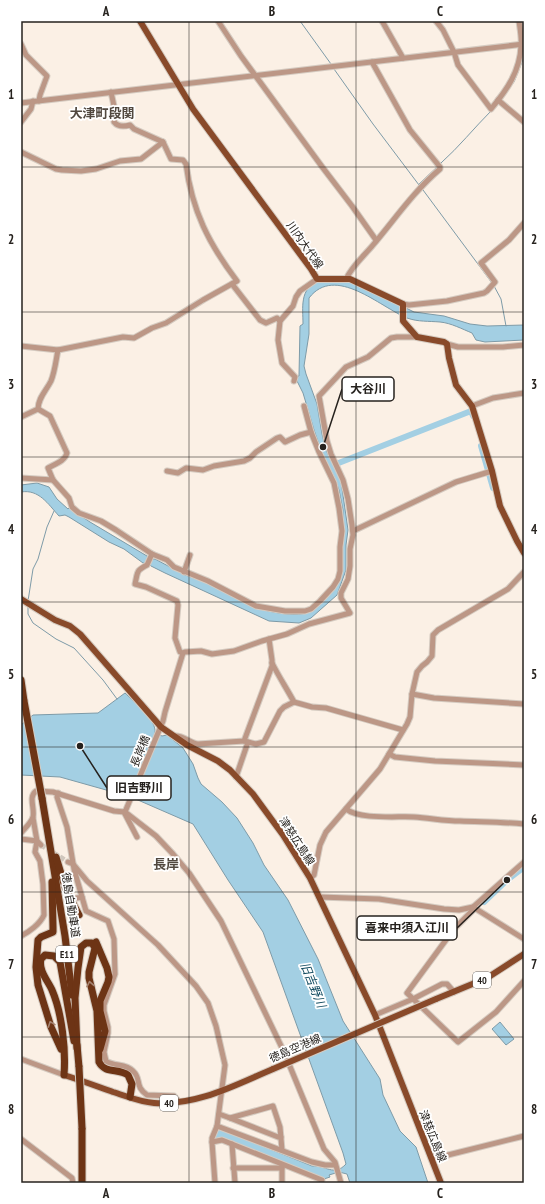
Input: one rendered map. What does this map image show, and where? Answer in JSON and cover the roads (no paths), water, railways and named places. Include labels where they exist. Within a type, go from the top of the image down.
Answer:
[{"type":"highway","name":"徳島自動車道","points":[[21,680],[65,936],[79,1067],[82,1128],[82,1183]]},
{"type":"highway","points":[[42,801],[61,875],[79,915]]},
{"type":"highway","points":[[52,860],[50,870],[54,927],[53,932],[41,937],[38,940],[36,973],[41,996],[51,1027],[61,1048],[64,1075]]},
{"type":"highway","points":[[95,940],[107,968],[109,977],[100,1001],[100,1011],[105,1031],[100,1047],[101,1061],[105,1066],[124,1069],[132,1074],[135,1084],[130,1098]]},
{"type":"highway","points":[[77,1048],[78,1033],[76,998],[78,968],[81,947],[89,942],[92,943],[95,948],[89,978],[97,1011],[99,1062],[106,1070],[119,1071],[128,1075],[132,1084],[130,1098]]},
{"type":"highway","points":[[64,1075],[64,1044],[57,1004],[53,991],[40,965],[41,959],[45,955],[54,956],[60,962],[79,1067]]},
{"type":"main road","name":"川内大代線","points":[[140,21],[193,109],[311,269],[314,280],[346,279],[359,282],[403,305]]},
{"type":"main road","points":[[403,305],[403,321],[417,337],[444,342],[447,344],[448,358],[456,385],[472,406],[492,471],[500,506],[524,553]]},
{"type":"main road","name":"津慈広島線","points":[[21,599],[55,620],[70,626],[80,634],[160,730],[175,736],[187,745],[218,761],[253,794],[283,834],[310,878],[375,1015],[441,1183]]},
{"type":"main road","name":"徳島空港線","points":[[64,1075],[130,1098],[153,1103],[179,1102],[222,1091],[487,978],[524,954]]},
{"type":"street","points":[[218,21],[233,46],[376,240]]},
{"type":"street","points":[[382,21],[403,58]]},
{"type":"street","points":[[436,21],[443,30],[454,52],[458,65],[491,109],[514,76],[520,58],[523,44],[519,21]]},
{"type":"street","points":[[21,44],[26,54],[47,76],[39,100]]},
{"type":"street","points":[[21,103],[523,44]]},
{"type":"street","points":[[346,279],[360,258],[421,187],[440,169],[440,167],[410,130],[372,62]]},
{"type":"street","points":[[21,346],[58,350],[123,337],[134,338],[152,328],[166,323],[237,281],[215,251],[199,219],[191,194],[186,164],[180,159],[171,159],[163,142],[134,129],[130,125],[120,126],[116,124],[114,122],[114,106],[111,92]]},
{"type":"street","points":[[498,100],[524,122]]},
{"type":"street","points":[[21,122],[31,109],[33,101]]},
{"type":"street","points":[[21,152],[56,169],[81,171],[96,169],[120,161],[142,159],[163,142]]},
{"type":"street","points":[[403,305],[452,300],[484,293],[495,282],[481,263],[509,240],[524,223]]},
{"type":"street","points":[[294,381],[295,377],[282,363],[278,340],[280,321],[293,306],[296,297],[314,280]]},
{"type":"street","points":[[232,284],[260,320],[266,323],[277,318],[280,321]]},
{"type":"street","points":[[151,555],[147,565],[138,570],[135,584],[146,587],[177,602],[175,638],[180,652],[183,653],[201,651],[212,654],[220,654],[242,649],[288,634],[309,624],[350,613],[341,598],[341,593],[348,579],[353,531],[346,491],[327,441],[319,398],[320,394],[346,367],[368,356],[391,338],[417,337]]},
{"type":"street","points":[[447,344],[458,347],[503,347],[524,345]]},
{"type":"street","points":[[38,409],[38,402],[51,381],[58,350]]},
{"type":"street","points":[[472,406],[493,398],[524,393]]},
{"type":"street","points":[[38,409],[50,416],[67,453],[63,460],[48,468],[53,480],[69,498],[72,507],[79,513],[116,530],[151,555],[167,560],[174,567],[208,581],[256,606],[300,612],[311,609],[333,587],[338,579],[340,571],[342,531],[334,483],[311,432],[304,406]]},
{"type":"street","points":[[21,417],[38,409]]},
{"type":"street","points":[[167,470],[178,473],[186,468],[204,470],[214,466],[239,463],[250,458],[256,452],[277,438],[280,437],[285,442],[311,432]]},
{"type":"street","points":[[353,531],[456,482],[492,471]]},
{"type":"street","points":[[21,478],[53,480]]},
{"type":"street","points":[[184,572],[190,555]]},
{"type":"street","points":[[310,878],[314,875],[320,845],[326,832],[380,769],[410,717],[419,669],[432,656],[432,639],[435,632],[508,589],[524,572]]},
{"type":"street","points":[[269,639],[272,663],[294,702]]},
{"type":"street","name":"長岸橋","points":[[124,812],[132,799],[160,730],[183,653]]},
{"type":"street","points":[[236,777],[272,663]]},
{"type":"street","points":[[414,695],[434,698],[524,704]]},
{"type":"street","points":[[175,736],[180,736],[198,744],[246,742],[256,744],[264,742],[280,711],[294,702],[312,707],[326,708],[403,730]]},
{"type":"street","points":[[389,754],[395,757],[429,761],[524,765]]},
{"type":"street","points":[[21,936],[27,933],[42,919],[46,903],[40,861],[35,852],[37,841],[33,817],[33,793],[36,791],[44,791],[58,793],[114,811],[124,812],[156,836],[189,873],[221,921],[284,1052],[324,1149],[335,1162],[341,1183]]},
{"type":"street","points":[[58,793],[57,797],[67,827],[73,859],[70,863],[80,891]]},
{"type":"street","points":[[346,809],[353,813],[376,816],[524,824]]},
{"type":"street","points":[[124,812],[138,837]]},
{"type":"street","points":[[21,833],[33,817]]},
{"type":"street","points":[[21,838],[37,841],[42,845]]},
{"type":"street","points":[[524,862],[474,907],[454,929],[407,993],[458,1042],[496,1012],[524,981]]},
{"type":"street","points":[[70,863],[87,881],[158,946],[204,996],[216,1026],[225,1065],[217,1126],[212,1138],[215,1183]]},
{"type":"street","points":[[87,881],[80,891],[79,898],[86,911],[108,921],[114,939],[115,974],[104,1004],[108,1027],[104,1052],[106,1061],[110,1064],[124,1065],[130,1068],[138,1077],[139,1087],[142,1092],[147,1095],[174,1096],[179,1102]]},
{"type":"street","points":[[319,897],[391,900],[459,910],[474,907],[524,940]]},
{"type":"street","points":[[375,1015],[413,999],[442,984],[448,984],[454,992]]},
{"type":"street","points":[[21,1059],[64,1075]]},
{"type":"street","points":[[230,1118],[273,1106],[280,1127],[282,1150]]},
{"type":"street","points":[[219,1114],[281,1137]]},
{"type":"street","points":[[217,1126],[325,1165],[336,1166]]},
{"type":"street","points":[[432,1159],[524,1136]]},
{"type":"street","points":[[21,1139],[72,1178],[73,1183]]},
{"type":"street","points":[[212,1142],[222,1140],[282,1166],[322,1180],[322,1183]]},
{"type":"street","points":[[232,1144],[235,1183]]},
{"type":"street","points":[[233,1168],[282,1166]]},
{"type":"street","points":[[282,1166],[282,1183]]},
{"type":"water","points":[[319,281],[348,281],[356,283],[414,312],[444,316],[470,324],[487,326],[524,325],[524,340],[485,342],[476,340],[472,333],[452,325],[407,318],[358,291],[344,286],[331,285],[320,289],[309,298],[309,334],[304,366],[317,404],[326,450],[341,481],[348,530],[346,545],[346,570],[337,595],[311,618],[299,623],[269,621],[165,573],[149,564],[143,563],[124,549],[109,542],[69,517],[65,515],[59,516],[43,498],[38,495],[21,492],[21,485],[37,483],[49,487],[57,499],[68,509],[69,508],[152,559],[155,559],[185,575],[206,582],[264,610],[293,614],[309,612],[335,587],[342,548],[343,510],[339,490],[322,453],[303,393],[296,379],[296,377],[299,376],[300,326],[303,324],[303,305],[305,293],[308,288]]},
{"type":"water","points":[[125,693],[149,717],[155,728],[155,733],[162,736],[167,735],[183,748],[193,764],[201,784],[222,802],[237,818],[253,843],[264,865],[288,900],[318,959],[343,1021],[380,1079],[383,1095],[400,1131],[416,1147],[428,1183],[350,1183],[347,1174],[339,1172],[329,1175],[330,1177],[324,1179],[221,1139],[215,1140],[214,1137],[218,1128],[312,1166],[330,1170],[338,1170],[346,1164],[263,932],[193,824],[131,797],[60,777],[21,775],[21,725],[33,715],[98,713]]},
{"type":"water","points":[[500,1022],[514,1039],[506,1045],[492,1029]]},
{"type":"waterway","points":[[300,21],[331,64]]},
{"type":"waterway","points":[[509,88],[514,82],[524,57]]},
{"type":"waterway","points":[[334,69],[419,185]]},
{"type":"waterway","points":[[441,163],[491,111]]},
{"type":"waterway","points":[[419,184],[437,167]]},
{"type":"waterway","points":[[423,190],[492,283]]},
{"type":"waterway","points":[[494,286],[501,299],[506,326]]},
{"type":"waterway","points":[[331,466],[471,411],[473,416]]},
{"type":"waterway","points":[[481,446],[493,488]]},
{"type":"waterway","points":[[28,601],[33,569],[38,559],[47,527],[54,511]]},
{"type":"waterway","points":[[28,606],[28,614],[33,623],[56,639],[74,648],[103,680],[117,699]]},
{"type":"waterway","points":[[484,902],[507,880],[524,867]]},
{"type":"tunnel","points":[[41,845],[68,862]]},
{"type":"tunnel","points":[[49,902],[73,899]]},
{"type":"place","name":"大谷川","points":[[323,447]]},
{"type":"place","name":"旧吉野川","points":[[80,746]]},
{"type":"place","name":"喜来中須入江川","points":[[507,880]]},
{"type":"district","name":"大津町段関","points":[[102,113]]},
{"type":"district","name":"長岸","points":[[166,864]]}]
